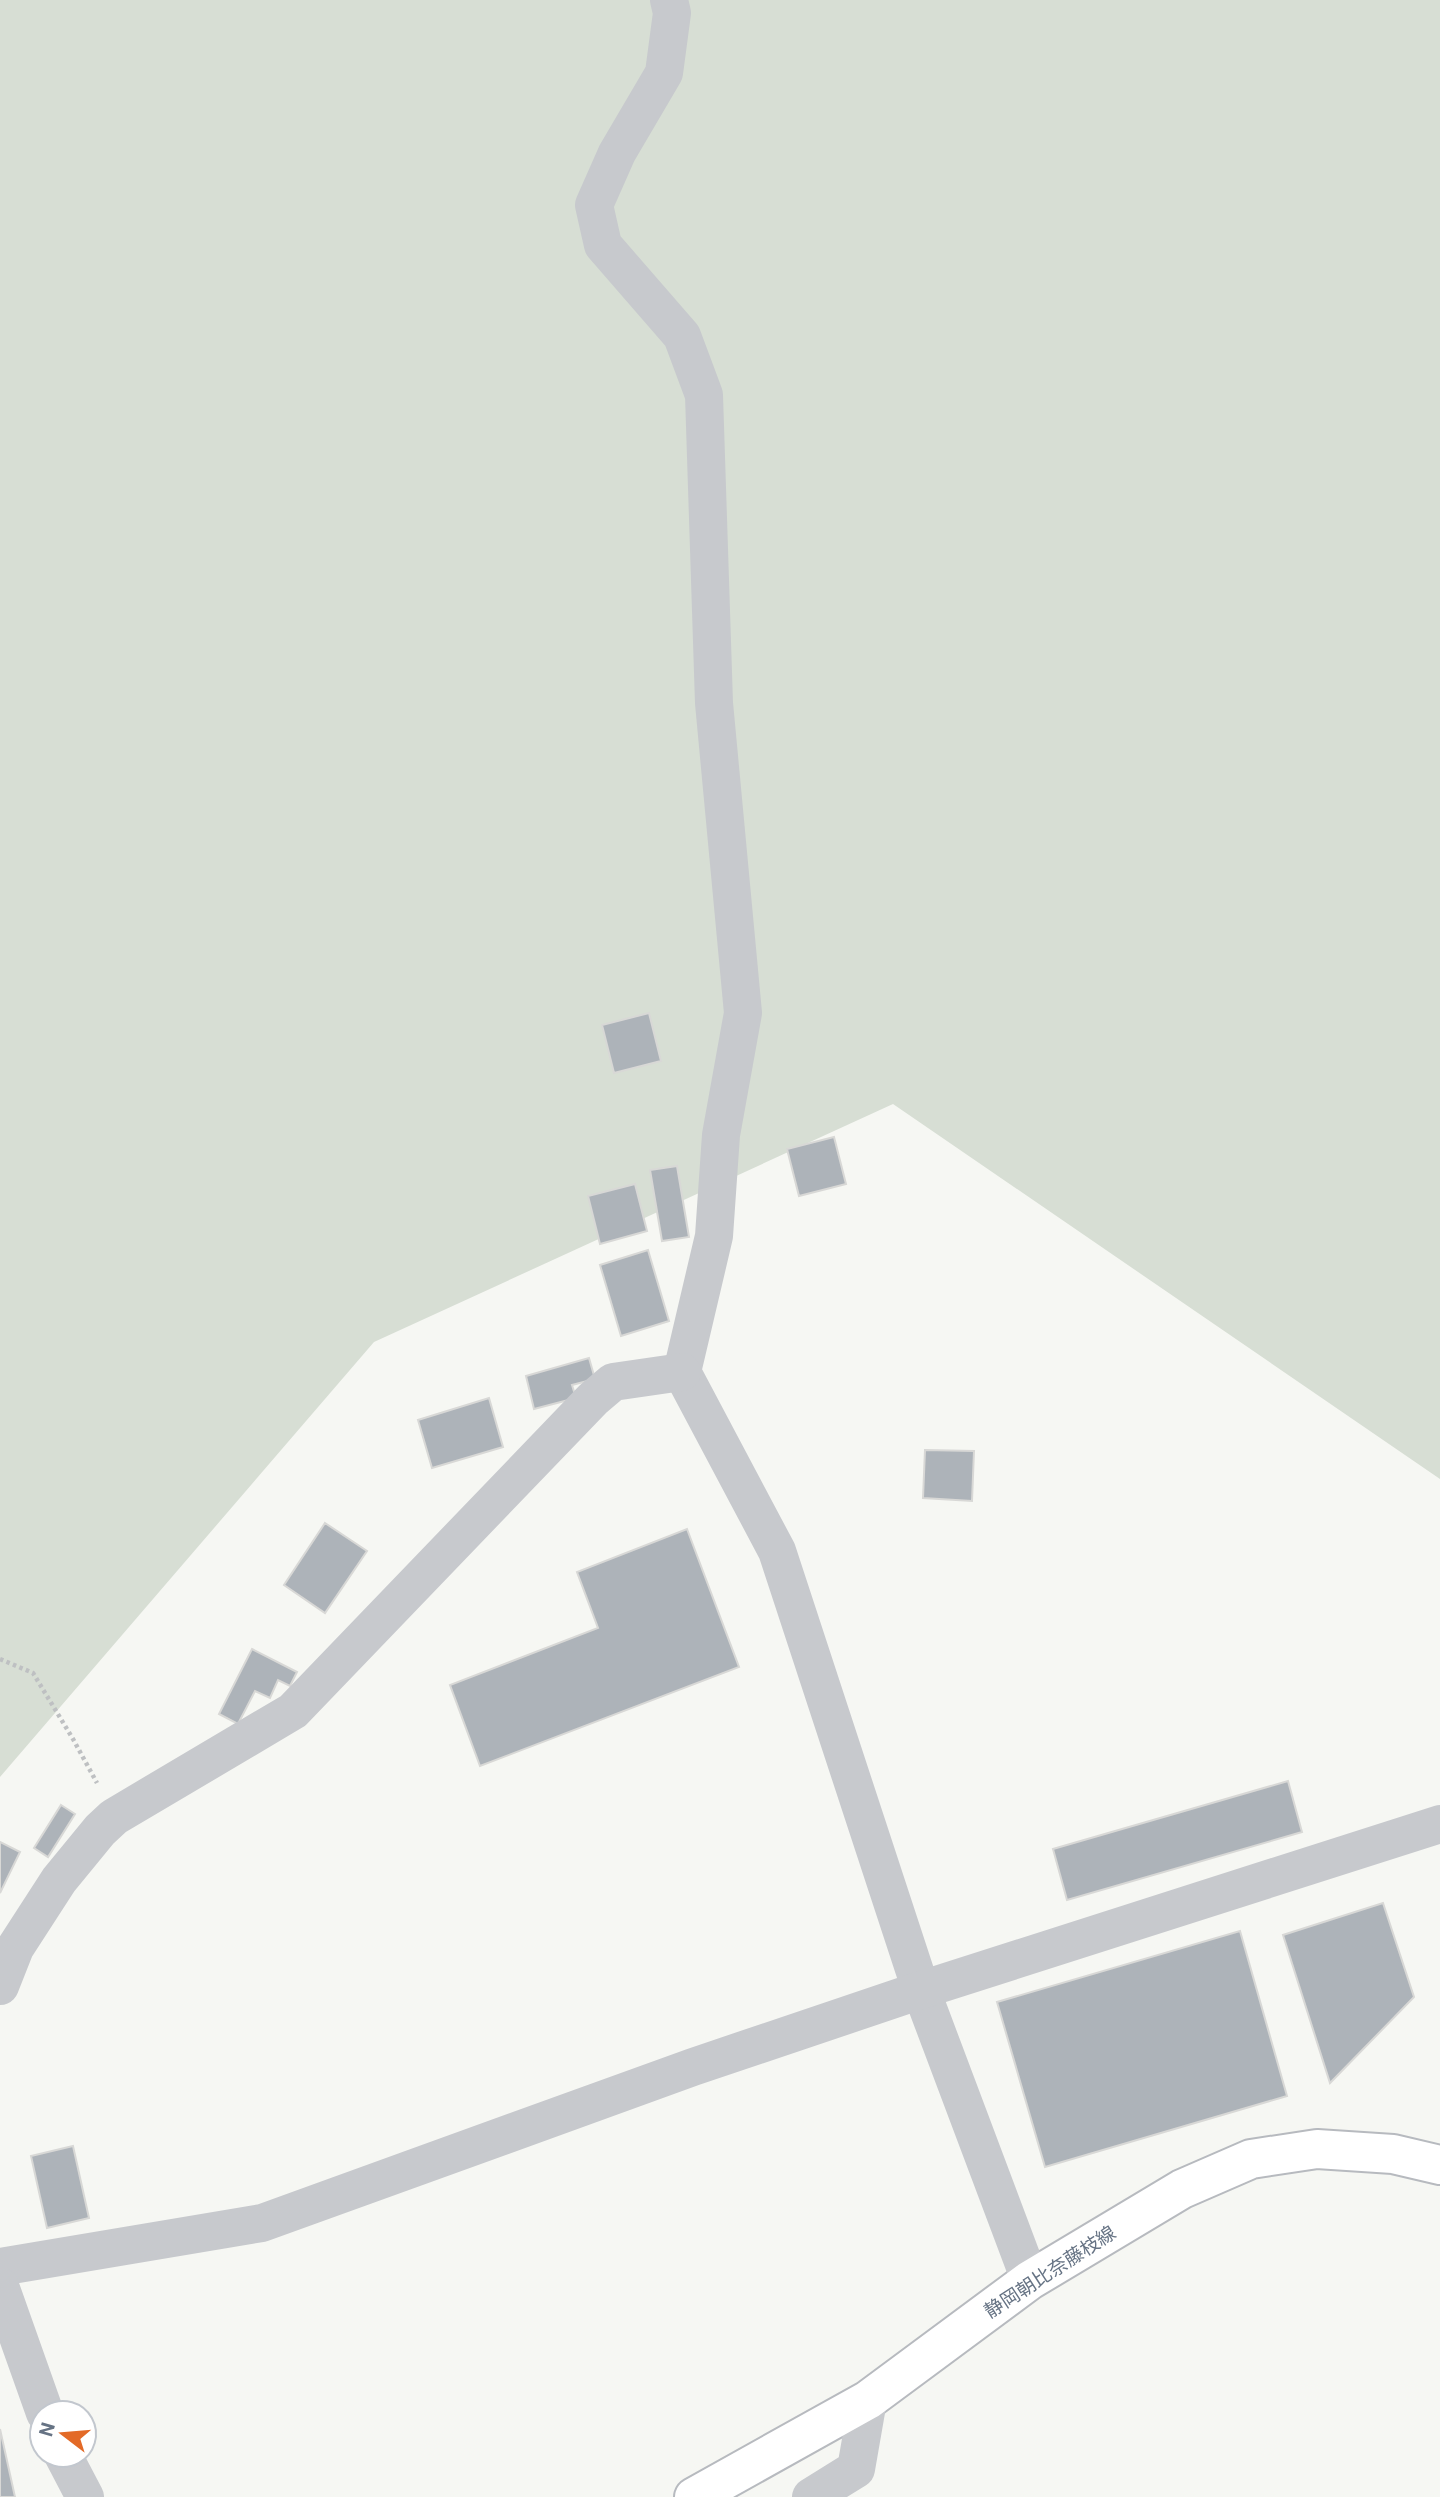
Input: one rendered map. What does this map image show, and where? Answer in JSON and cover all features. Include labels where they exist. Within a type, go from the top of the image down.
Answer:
[{"type":"main road","name":"静岡朝比奈藤枝線","points":[[694,2497],[868,2400],[1030,2280],[1182,2189],[1251,2159],[1317,2149],[1393,2154],[1440,2165]]},
{"type":"street","points":[[668,0],[672,13],[664,73],[617,153],[594,205],[603,245],[682,336],[704,395],[715,703],[743,1013],[721,1135],[714,1236],[682,1372],[777,1551],[921,1990],[1030,2280]]},
{"type":"street","points":[[0,1986],[15,1948],[59,1880],[114,1816],[293,1711],[593,1399],[613,1382],[682,1372]]},
{"type":"street","points":[[0,2267],[262,2223],[692,2067],[921,1990],[1440,1824]]},
{"type":"street","points":[[0,2286],[40,2399]]},
{"type":"street","points":[[811,2497],[856,2469],[868,2400]]},
{"type":"street","points":[[70,2469],[85,2497]]},
{"type":"path","points":[[0,1659],[33,1672],[114,1816]]},
{"type":"shaded area","points":[[0,0],[1440,0],[1440,1479],[893,1104],[374,1342],[0,1777]]},
{"type":"building","points":[[649,1013],[661,1061],[614,1073],[602,1025]]},
{"type":"building","points":[[834,1137],[846,1184],[799,1196],[787,1149]]},
{"type":"building","points":[[677,1166],[689,1237],[662,1241],[650,1170]]},
{"type":"building","points":[[635,1184],[647,1231],[600,1244],[588,1196]]},
{"type":"building","points":[[648,1250],[669,1321],[621,1336],[600,1265]]},
{"type":"building","points":[[589,1358],[595,1379],[572,1385],[576,1398],[534,1409],[526,1376]]},
{"type":"building","points":[[489,1398],[503,1447],[432,1468],[418,1420]]},
{"type":"building","points":[[925,1450],[974,1451],[972,1501],[923,1498]]},
{"type":"building","points":[[325,1523],[367,1551],[325,1613],[284,1585]]},
{"type":"building","points":[[687,1529],[739,1667],[480,1766],[450,1685],[598,1628],[577,1572]]},
{"type":"building","points":[[252,1649],[297,1672],[290,1686],[278,1680],[270,1698],[255,1691],[238,1724],[219,1714]]},
{"type":"building","points":[[1288,1781],[1302,1832],[1067,1900],[1053,1849]]},
{"type":"building","points":[[61,1805],[75,1814],[48,1857],[34,1848]]},
{"type":"building","points":[[0,1842],[20,1852],[0,1893]]},
{"type":"building","points":[[1383,1903],[1414,1997],[1330,2083],[1283,1935]]},
{"type":"building","points":[[1240,1931],[1287,2096],[1045,2167],[997,2002]]},
{"type":"building","points":[[73,2146],[89,2218],[47,2228],[31,2156]]},
{"type":"building","points":[[0,2429],[15,2497],[0,2497]]}]
